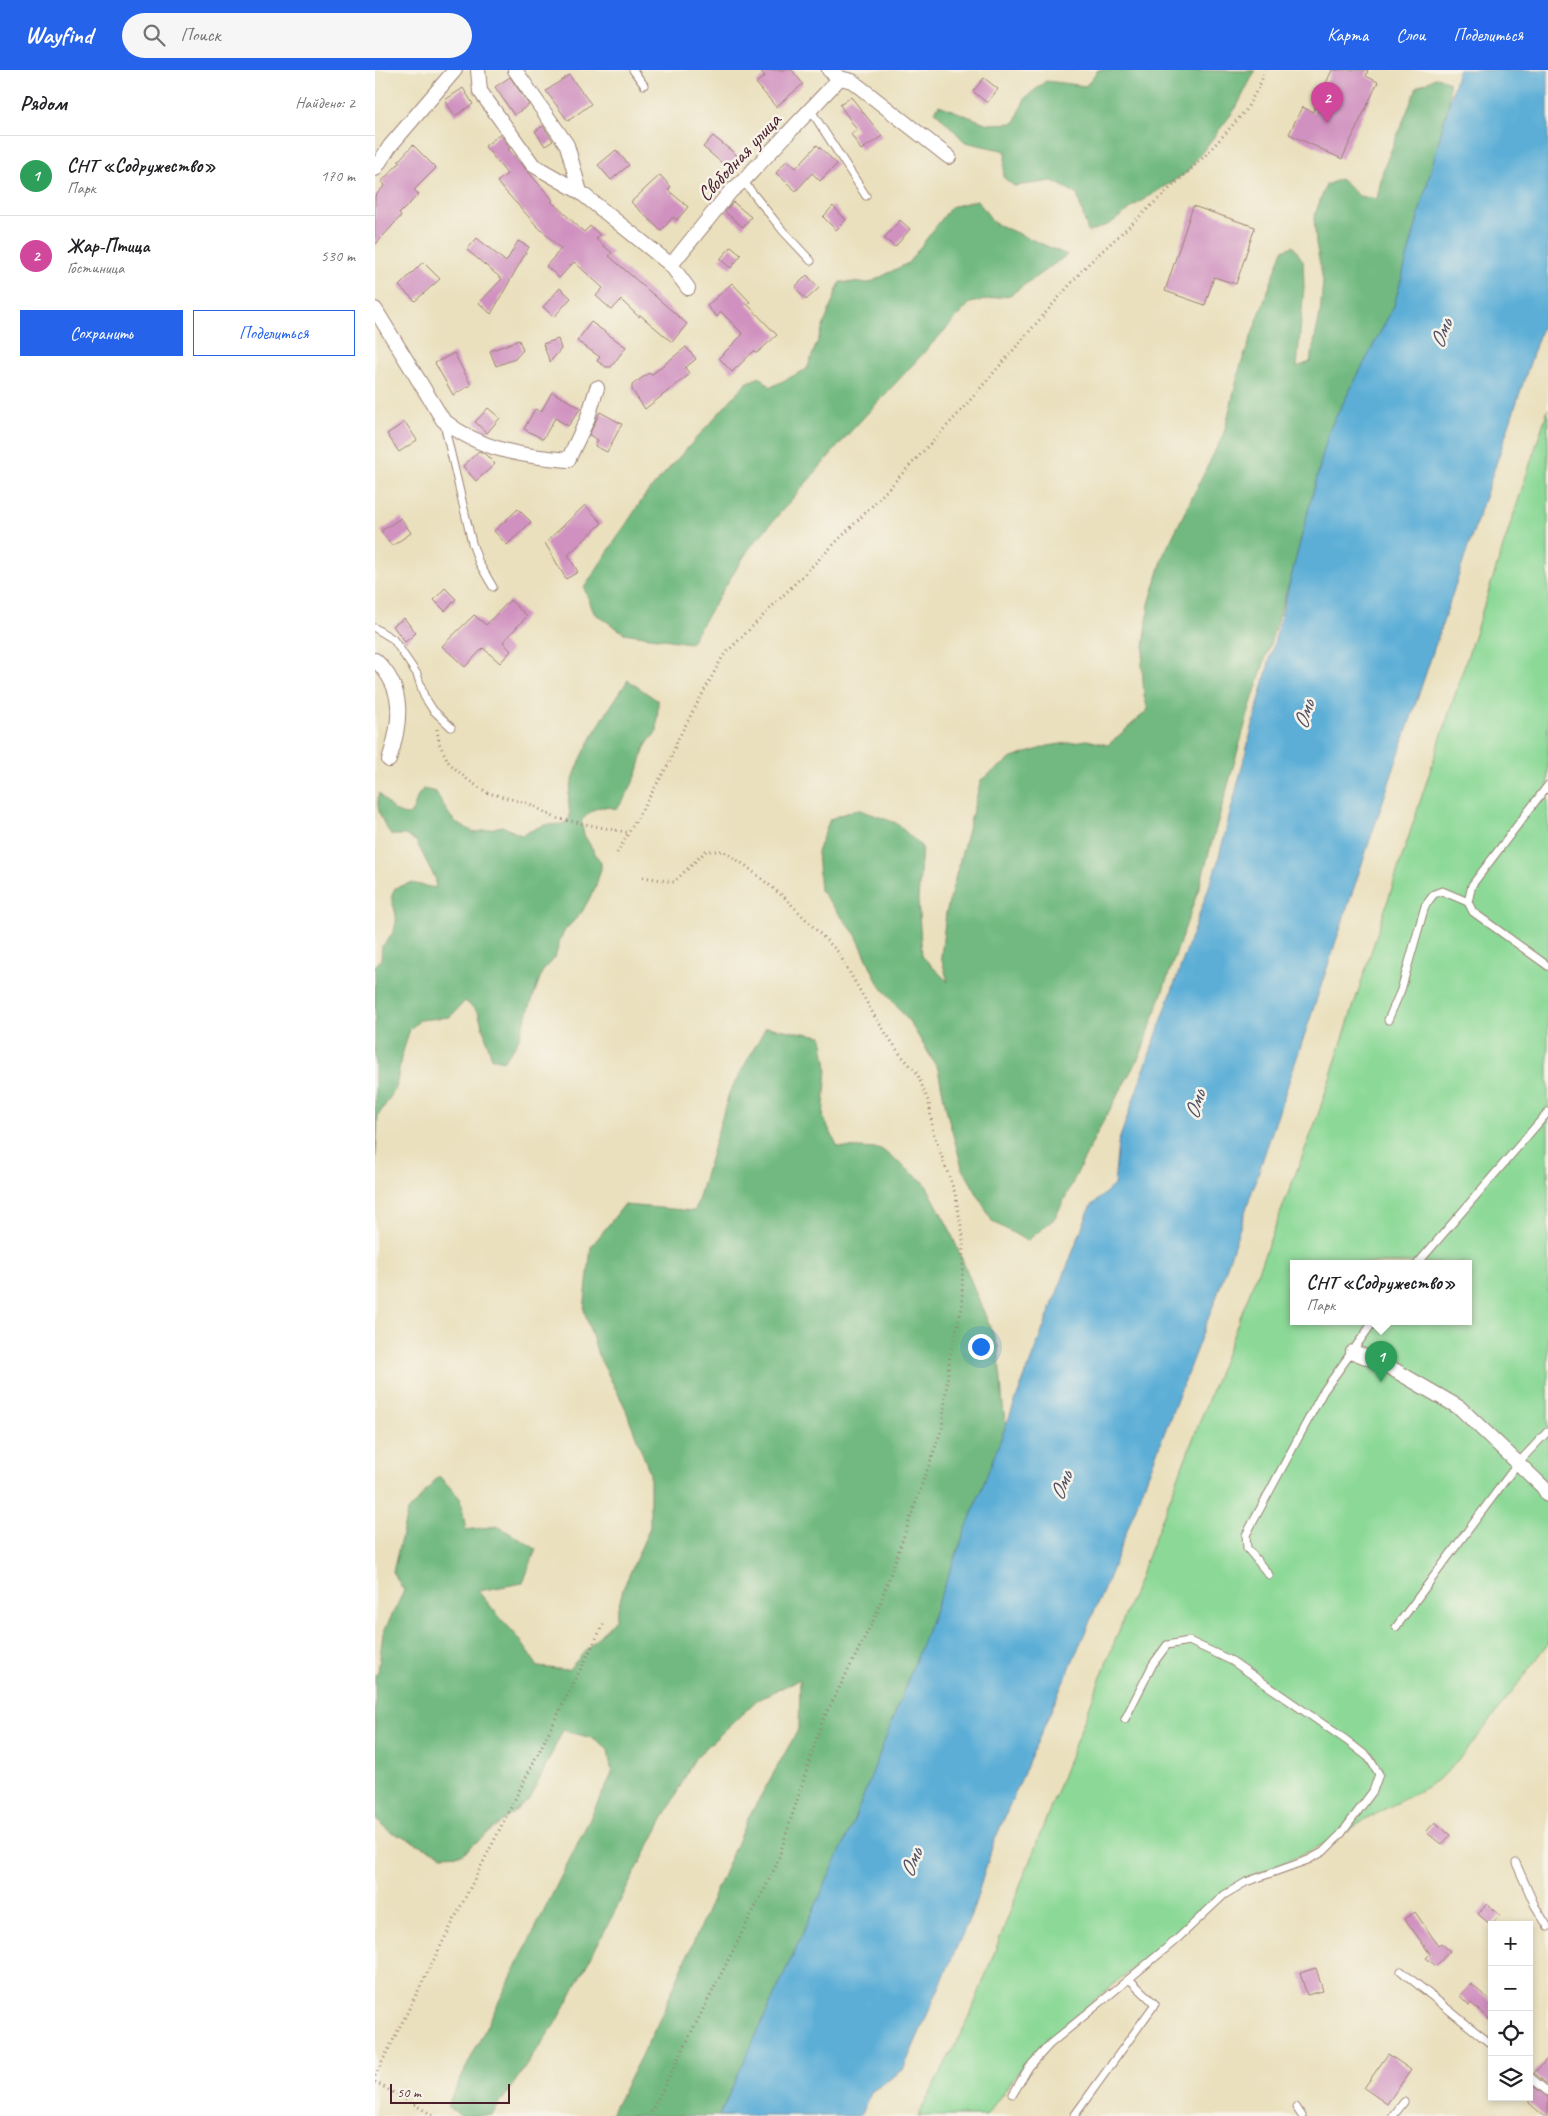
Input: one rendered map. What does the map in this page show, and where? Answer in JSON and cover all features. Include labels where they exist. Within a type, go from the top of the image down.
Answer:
[{"type":"street","points":[[375,169],[390,146],[455,70]]},
{"type":"street","points":[[477,70],[480,91],[533,165],[580,192],[671,265],[687,288]]},
{"type":"street","points":[[515,70],[567,145],[580,192]]},
{"type":"street","points":[[834,74],[853,82],[949,157]]},
{"type":"street","name":"Свободная улица","points":[[671,265],[730,192],[743,181],[810,110],[834,74]]},
{"type":"street","points":[[375,309],[443,420],[458,432],[493,447],[528,457],[568,460],[587,420],[597,388]]},
{"type":"street","points":[[375,660],[386,670],[393,682],[399,711],[397,736],[389,760]]},
{"type":"street","points":[[1353,1352],[1384,1364],[1460,1408],[1519,1463],[1543,1487],[1548,1495]]},
{"type":"lane","points":[[633,70],[645,85]]},
{"type":"lane","points":[[810,110],[866,196]]},
{"type":"lane","points":[[743,181],[783,232],[811,261]]},
{"type":"lane","points":[[443,420],[472,543],[479,563],[493,588]]},
{"type":"lane","points":[[375,628],[393,639],[403,652],[417,674],[424,696],[433,710],[451,727]]},
{"type":"lane","points":[[1468,902],[1473,885],[1508,835],[1548,785]]},
{"type":"lane","points":[[1388,1020],[1401,990],[1425,906],[1434,894],[1442,891],[1468,902],[1473,912],[1548,966]]},
{"type":"lane","points":[[1421,1260],[1548,1112]]},
{"type":"lane","points":[[1269,1575],[1247,1548],[1246,1535],[1323,1392],[1371,1325]]},
{"type":"lane","points":[[1396,1627],[1519,1463],[1548,1431]]},
{"type":"lane","points":[[1013,2094],[1029,2067],[1050,2044],[1176,1940],[1224,1895],[1246,1882],[1308,1860],[1323,1852],[1341,1834],[1373,1791],[1379,1774],[1369,1758],[1321,1723],[1232,1661],[1189,1641],[1167,1645],[1153,1664],[1125,1719]]},
{"type":"lane","points":[[1516,1863],[1535,1906],[1548,1927]]},
{"type":"lane","points":[[1401,1971],[1488,2042]]},
{"type":"lane","points":[[1074,2116],[1155,2004],[1129,1979]]},
{"type":"lane","points":[[1533,2079],[1548,2092]]},
{"type":"lane","points":[[1393,2116],[1404,2102]]},
{"type":"lane","points":[[1296,2107],[1301,2116]]},
{"type":"path","points":[[617,853],[664,772],[678,739],[723,656],[958,414],[1086,266],[1205,156],[1246,110],[1261,82],[1265,70]]},
{"type":"path","points":[[433,710],[439,744],[449,763],[469,781],[488,793],[530,804],[555,818],[630,833]]},
{"type":"path","points":[[643,877],[674,882],[706,851],[723,851],[746,866],[785,898],[838,952],[875,1017],[900,1054],[917,1073],[929,1103],[933,1132],[955,1193],[963,1236],[962,1308],[950,1354],[942,1428],[876,1615],[822,1722],[776,1866],[649,2116]]},
{"type":"path","points":[[375,2076],[605,1621]]},
{"type":"path","points":[[375,2082],[434,2116]]},
{"type":"green space","points":[[1098,70],[1255,71],[1236,108],[1186,173],[1138,203],[1110,224],[1088,232],[1077,194],[1053,181],[1014,186],[1003,177],[1006,151],[965,142],[935,111],[939,105],[988,124],[1015,123],[1025,98],[1046,81],[1086,86]]},
{"type":"green space","points":[[1437,77],[1449,82],[1449,134],[1405,300],[1318,493],[1250,707],[1200,885],[1141,1053],[1098,1131],[1055,1218],[1027,1241],[992,1221],[962,1167],[947,1113],[938,1069],[911,1024],[878,983],[856,935],[820,890],[817,852],[830,819],[858,809],[896,823],[922,847],[918,900],[922,956],[948,982],[941,957],[946,913],[981,780],[1012,758],[1048,746],[1087,740],[1108,745],[1148,710],[1144,696],[1142,665],[1149,604],[1164,554],[1224,433],[1240,367],[1283,250],[1293,246],[1303,261],[1304,287],[1297,367],[1310,362],[1320,314],[1323,281],[1316,243],[1314,217],[1326,185],[1340,179],[1359,196],[1377,199],[1383,170],[1417,87]]},
{"type":"green space","points":[[977,200],[994,223],[1067,255],[1010,295],[970,303],[851,431],[748,550],[690,643],[624,633],[594,613],[584,588],[646,494],[746,383],[760,377],[771,387],[807,369],[840,282],[869,283],[908,263],[951,207]]},
{"type":"green space","points":[[1548,409],[1548,1644],[1474,1742],[1446,1773],[1427,1787],[1324,1844],[1275,1867],[1248,1877],[1228,1889],[1073,2018],[1027,2060],[986,2116],[918,2116],[969,2018],[1316,1121]]},
{"type":"green space","points":[[628,680],[658,701],[657,732],[645,747],[637,774],[617,809],[597,808],[581,821],[584,835],[601,863],[601,869],[595,888],[582,912],[565,930],[555,958],[542,972],[517,1043],[503,1061],[492,1058],[478,1012],[465,1001],[450,1017],[420,1020],[410,1029],[401,1058],[396,1088],[378,1116],[375,1166],[375,966],[381,960],[382,946],[395,928],[396,915],[392,899],[395,888],[411,883],[435,888],[436,880],[416,841],[405,835],[391,835],[380,815],[379,793],[395,811],[409,815],[414,809],[418,796],[423,789],[436,792],[454,820],[474,833],[502,826],[521,835],[544,825],[562,824],[569,820],[569,793],[579,763],[594,734]]},
{"type":"green space","points":[[766,1027],[822,1036],[827,1068],[823,1117],[838,1147],[881,1149],[925,1183],[949,1228],[998,1346],[1011,1467],[730,2116],[610,2116],[657,2025],[746,1822],[799,1728],[800,1679],[757,1700],[695,1758],[559,2018],[492,2115],[462,2116],[447,2106],[612,1774],[608,1750],[595,1739],[563,1730],[530,1799],[462,1854],[443,1855],[389,1831],[375,1819],[375,1675],[378,1673],[383,1633],[404,1591],[393,1572],[407,1513],[439,1476],[460,1498],[466,1530],[498,1526],[536,1549],[523,1583],[478,1591],[518,1637],[538,1667],[568,1670],[615,1619],[623,1589],[650,1527],[650,1473],[624,1405],[598,1355],[584,1310],[591,1247],[624,1205],[695,1211],[729,1093]]},
{"type":"water","name":"Омь","points":[[1458,70],[1548,70],[1548,309],[1218,1293],[1107,1582],[993,1844],[973,1910],[903,2070],[871,2092],[860,2116],[719,2116],[851,1828],[1090,1207],[1114,1185],[1118,1143],[1217,864],[1329,430],[1394,306]]},
{"type":"building","points":[[760,70],[792,70],[803,84],[776,107],[756,83],[765,76]]},
{"type":"building","points":[[1332,70],[1368,70],[1366,76],[1378,82],[1342,159],[1289,134],[1302,107],[1313,112]]},
{"type":"building","points":[[569,75],[591,104],[568,121],[546,91]]},
{"type":"building","points":[[510,77],[529,105],[514,115],[495,87]]},
{"type":"building","points":[[984,78],[998,89],[987,103],[973,91]]},
{"type":"building","points":[[463,88],[473,104],[455,116],[445,100]]},
{"type":"building","points":[[851,97],[882,136],[861,150],[851,134],[857,130],[840,105]]},
{"type":"building","points":[[543,126],[553,141],[545,146],[535,131]]},
{"type":"building","points":[[500,134],[510,148],[508,149],[553,200],[551,201],[584,232],[590,226],[600,235],[596,239],[612,253],[609,256],[687,324],[672,342],[640,315],[639,317],[621,300],[612,310],[596,296],[603,288],[574,262],[559,278],[546,266],[561,249],[497,182],[507,174],[485,146]]},
{"type":"building","points":[[713,136],[739,157],[729,169],[703,147]]},
{"type":"building","points":[[413,145],[436,168],[414,190],[419,194],[399,214],[401,216],[375,245],[375,196],[385,185],[381,182]]},
{"type":"building","points":[[817,145],[837,164],[820,181],[812,173],[796,191],[776,173],[787,160],[796,168]]},
{"type":"building","points":[[616,150],[629,165],[611,180],[598,165]]},
{"type":"building","points":[[660,175],[671,187],[668,190],[688,207],[677,220],[673,217],[661,231],[631,202]]},
{"type":"building","points":[[733,202],[751,217],[743,227],[725,212]]},
{"type":"building","points":[[833,206],[846,220],[836,230],[823,217]]},
{"type":"building","points":[[1193,206],[1255,227],[1236,284],[1214,277],[1205,305],[1165,291]]},
{"type":"building","points":[[900,220],[910,229],[895,247],[884,238]]},
{"type":"building","points":[[477,238],[506,262],[518,241],[529,247],[491,314],[479,303],[502,279],[467,250]]},
{"type":"building","points":[[731,247],[741,255],[731,268],[720,259]]},
{"type":"building","points":[[423,262],[440,279],[415,301],[399,286]]},
{"type":"building","points":[[807,275],[819,288],[806,300],[795,287]]},
{"type":"building","points":[[732,283],[750,302],[747,304],[777,335],[757,353],[754,351],[732,372],[719,358],[743,334],[721,312],[717,317],[707,306]]},
{"type":"building","points":[[560,288],[571,298],[554,317],[543,307]]},
{"type":"building","points":[[591,322],[626,347],[611,367],[606,367],[597,361],[600,357],[577,341]]},
{"type":"building","points":[[558,339],[561,349],[550,362],[543,344]]},
{"type":"building","points":[[519,340],[523,350],[515,359],[496,366],[490,351]]},
{"type":"building","points":[[686,347],[696,359],[685,368],[690,374],[645,409],[632,390],[632,385],[649,373],[651,375]]},
{"type":"building","points":[[454,353],[471,385],[453,395],[435,363]]},
{"type":"building","points":[[552,392],[581,408],[568,426],[555,418],[543,439],[524,429],[535,409],[541,412]]},
{"type":"building","points":[[488,408],[500,418],[487,433],[475,422]]},
{"type":"building","points":[[600,412],[622,424],[607,452],[595,446],[598,440],[589,435]]},
{"type":"building","points":[[405,422],[417,440],[399,452],[387,434]]},
{"type":"building","points":[[479,451],[495,464],[476,481],[463,466]]},
{"type":"building","points":[[585,505],[602,523],[568,555],[578,572],[566,579],[545,543]]},
{"type":"building","points":[[518,509],[531,522],[507,545],[494,531]]},
{"type":"building","points":[[401,518],[411,533],[392,546],[381,531]]},
{"type":"building","points":[[445,588],[456,599],[445,611],[434,600]]},
{"type":"building","points":[[510,600],[527,616],[503,642],[511,651],[500,663],[483,648],[465,667],[442,646],[474,615],[486,625]]},
{"type":"building","points":[[404,618],[416,633],[405,642],[393,626]]},
{"type":"building","points":[[1435,1822],[1450,1835],[1442,1845],[1426,1832]]},
{"type":"building","points":[[1487,1904],[1500,1915],[1495,1921],[1488,1922],[1478,1914]]},
{"type":"building","points":[[1415,1912],[1438,1945],[1441,1943],[1450,1951],[1436,1966],[1426,1958],[1430,1954],[1405,1919]]},
{"type":"building","points":[[1316,1968],[1323,1991],[1307,1995],[1300,1973]]},
{"type":"building","points":[[1471,1984],[1488,1999],[1488,2018],[1471,2003],[1469,2005],[1460,1996]]},
{"type":"building","points":[[1388,2054],[1411,2070],[1387,2104],[1364,2088]]},
{"type":"building","points":[[1548,2058],[1548,2085],[1534,2073]]},
{"type":"building","points":[[1533,2086],[1548,2097],[1548,2116],[1544,2116],[1529,2101],[1533,2101]]},
{"type":"place","name":"Жар-Птица","points":[[1327,123]]},
{"type":"place","name":"СНТ «Содружество»","points":[[1381,1382]]}]
